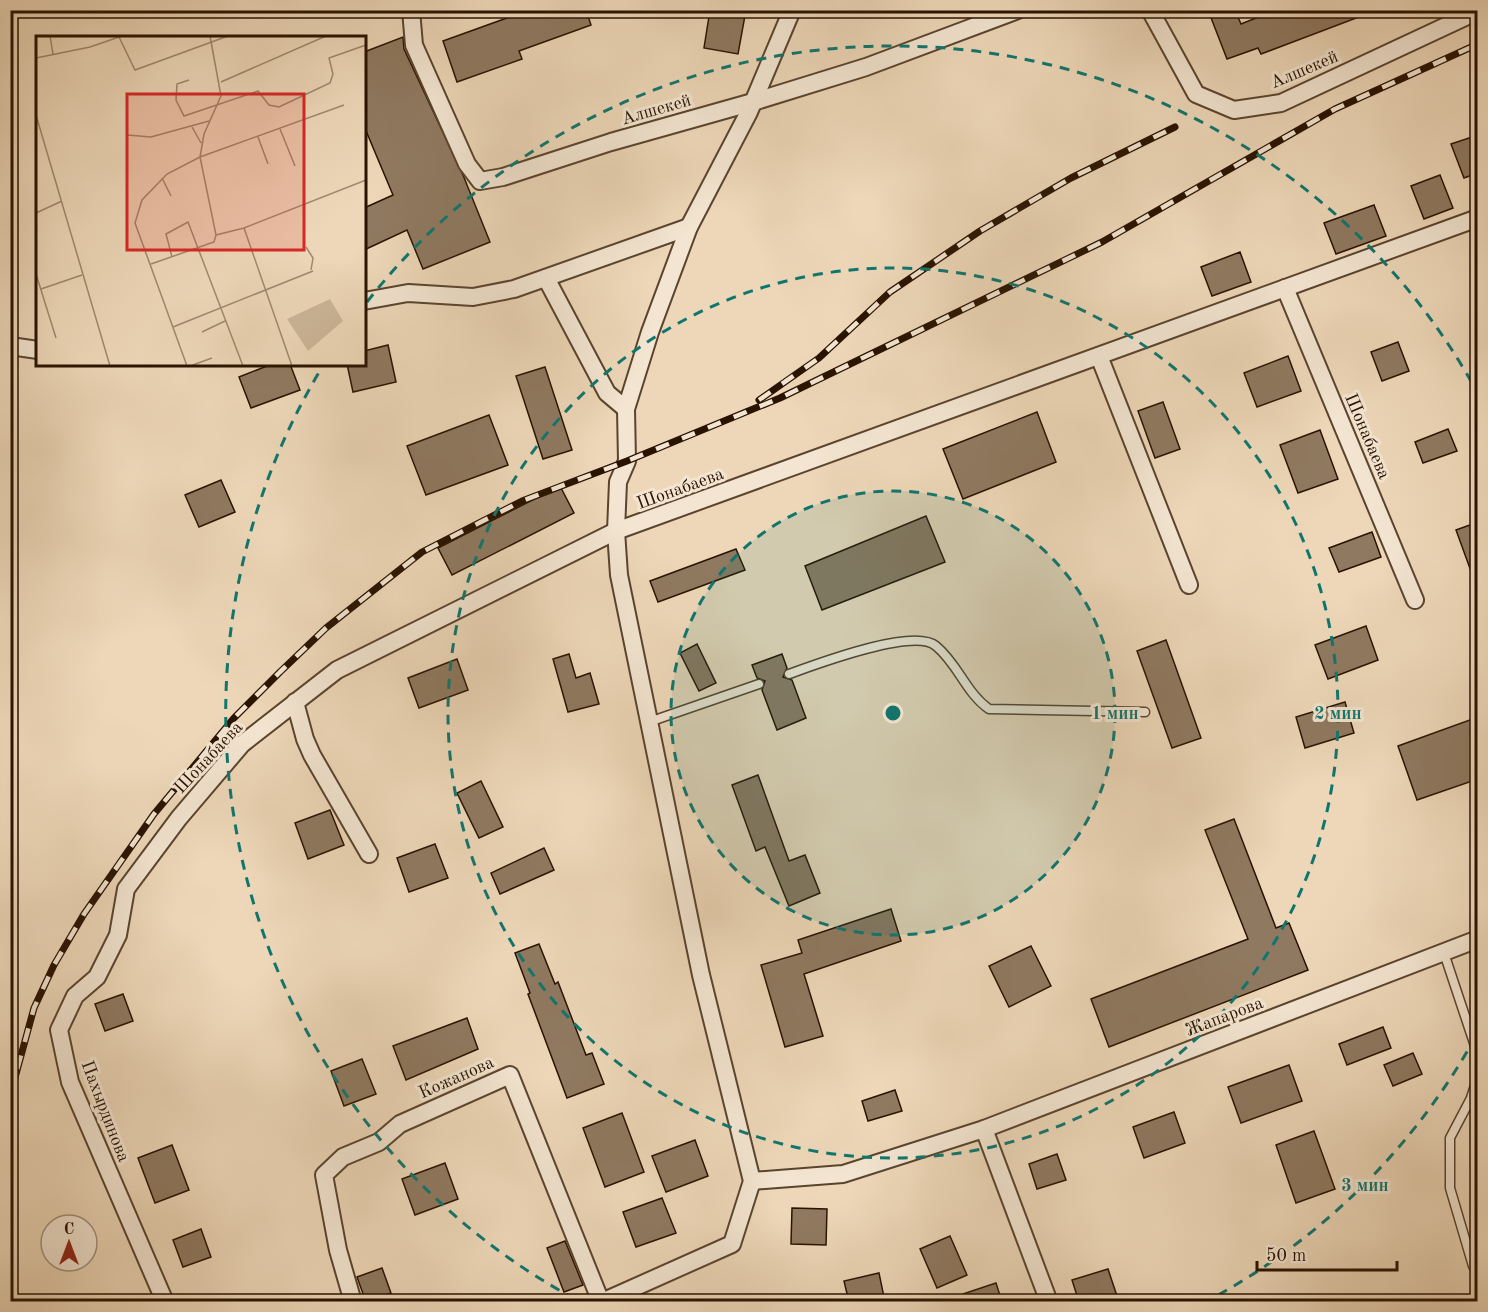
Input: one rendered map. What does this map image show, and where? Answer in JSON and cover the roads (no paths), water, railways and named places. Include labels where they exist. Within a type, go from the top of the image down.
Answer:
[{"type":"street","name":"Алшекей","points":[[411,10],[414,45],[467,164],[480,181],[503,177],[611,142],[866,67],[1018,10]]},
{"type":"street","points":[[602,1302],[732,1244],[752,1181],[701,975],[619,575],[616,531],[618,482],[627,461],[626,409],[650,332],[689,227],[753,102],[792,10]]},
{"type":"street","name":"Алшекей","points":[[1150,10],[1196,94],[1234,110],[1281,103],[1478,11]]},
{"type":"street","name":"Шонабаева","points":[[179,818],[242,744],[337,670],[616,531],[1478,218]]},
{"type":"street","points":[[366,301],[408,293],[473,297],[513,289],[689,227]]},
{"type":"street","points":[[546,278],[607,393],[626,409]]},
{"type":"street","name":"Шонабаева","points":[[1285,288],[1415,600]]},
{"type":"street","points":[[10,346],[36,350]]},
{"type":"street","points":[[1099,356],[1189,585]]},
{"type":"street","points":[[295,702],[304,739],[369,854]]},
{"type":"street","name":"Пахырдинова","points":[[165,1302],[69,1082],[59,1030],[75,996],[97,977],[118,935],[126,889],[179,818]]},
{"type":"street","name":"Жапарова","points":[[752,1181],[843,1174],[984,1130],[1478,939]]},
{"type":"street","name":"Кожанова","points":[[353,1302],[339,1250],[324,1175],[342,1157],[379,1142],[400,1124],[510,1075],[602,1302]]},
{"type":"street","points":[[984,1130],[1049,1302]]},
{"type":"lane","points":[[789,674],[837,656],[916,638],[934,644],[953,663],[976,700],[989,709],[1145,712]]},
{"type":"lane","points":[[650,722],[759,684]]},
{"type":"lane","points":[[1444,952],[1478,1055]]},
{"type":"lane","points":[[1478,1076],[1471,1098],[1450,1138],[1450,1188],[1473,1266],[1478,1271]]},
{"type":"railway","points":[[10,1096],[34,1008],[54,965],[84,914],[154,814],[234,718],[280,672],[326,628],[422,552],[522,501],[780,398],[1102,242],[1335,109],[1478,44]]},
{"type":"railway","points":[[759,400],[819,358],[890,292],[980,231],[1071,178],[1175,127]]},
{"type":"railway","points":[[10,1271],[14,1302]]}]
